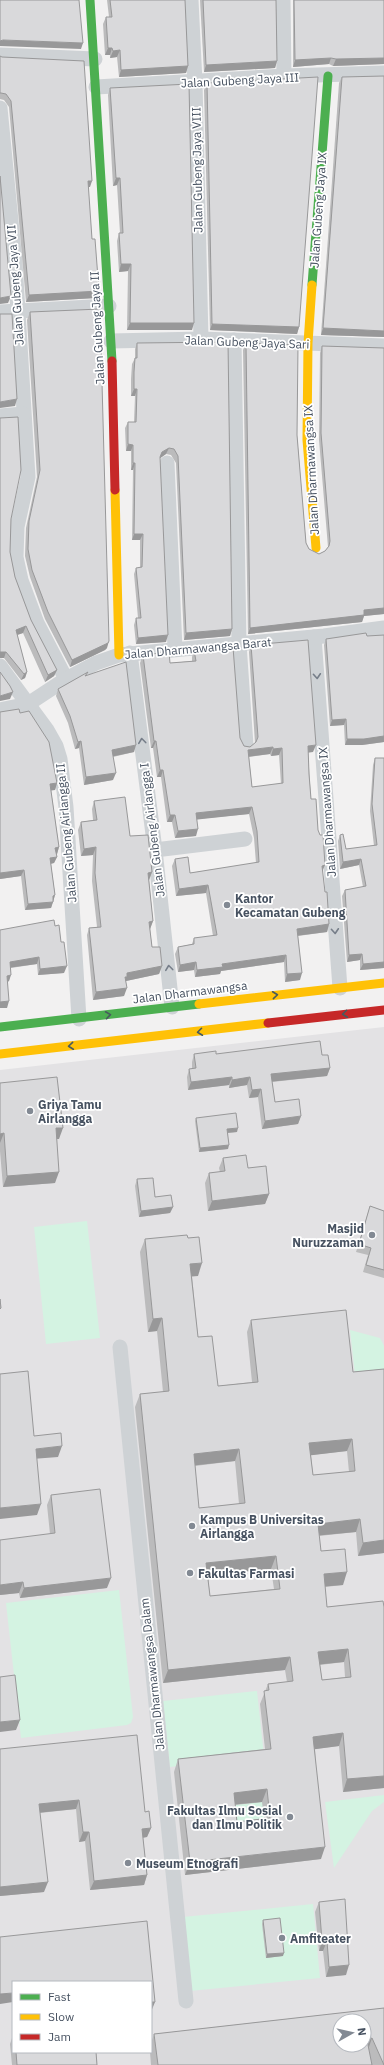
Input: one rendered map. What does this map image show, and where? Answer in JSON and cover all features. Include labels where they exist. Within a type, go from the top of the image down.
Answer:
[{"type":"street","name":"Jalan Gubeng Jaya II","points":[[90,0],[95,59],[111,341],[125,654]]},
{"type":"street","name":"Jalan Gubeng Jaya VIII","points":[[190,0],[195,82],[201,339]]},
{"type":"street","points":[[283,0],[284,76]]},
{"type":"street","points":[[0,55],[95,59]]},
{"type":"street","name":"Jalan Gubeng Jaya III","points":[[96,87],[284,76],[328,76],[384,73]]},
{"type":"street","name":"Jalan Gubeng Jaya IX","points":[[308,343],[328,76]]},
{"type":"street","name":"Jalan Gubeng Jaya VII","points":[[0,108],[18,312],[28,477],[17,527],[16,557],[21,580],[37,623],[66,679]]},
{"type":"street","points":[[0,312],[109,306]]},
{"type":"street","name":"Jalan Gubeng Jaya Sari","points":[[111,341],[201,339],[384,346]]},
{"type":"street","points":[[234,340],[239,644],[246,745]]},
{"type":"street","name":"Jalan Dharmawangsa IX","points":[[308,343],[307,440],[316,548]]},
{"type":"street","points":[[0,416],[23,414]]},
{"type":"street","points":[[167,463],[175,648]]},
{"type":"street","name":"Jalan Dharmawangsa Barat","points":[[0,710],[28,704],[66,679],[96,663],[125,654],[175,648],[314,637],[384,628]]},
{"type":"street","name":"Jalan Dharmawangsa IX","points":[[314,637],[340,988]]},
{"type":"street","name":"Jalan Gubeng Airlangga I","points":[[125,654],[155,850],[172,1007]]},
{"type":"street","name":"Jalan Gubeng Airlangga II","points":[[0,666],[56,746],[60,759],[66,807],[79,1019]]},
{"type":"street","points":[[155,850],[245,839]]},
{"type":"street","name":"Jalan Dharmawangsa","points":[[0,1027],[384,983]]},
{"type":"street","points":[[236,999],[238,1020]]},
{"type":"street","points":[[0,1054],[238,1020],[384,1010]]},
{"type":"street","name":"Jalan Dharmawangsa Dalam","points":[[120,1347],[186,2001]]},
{"type":"shaded area","name":"Kampus B Universitas Airlangga","points":[[384,1027],[384,2065],[0,2065],[0,1070]]},
{"type":"green space","points":[[87,1221],[100,1338],[46,1344],[34,1227]]},
{"type":"green space","points":[[350,1330],[380,1338],[384,1346],[384,1381],[356,1384]]},
{"type":"green space","points":[[119,1590],[133,1717],[131,1723],[127,1725],[21,1738],[6,1603]]},
{"type":"green space","points":[[257,1691],[264,1756],[170,1767],[163,1701]]},
{"type":"green space","points":[[384,1795],[384,1802],[372,1811],[334,1868],[325,1802]]},
{"type":"green space","points":[[275,1800],[265,1824],[219,1836],[216,1807]]},
{"type":"green space","points":[[313,1904],[320,1978],[190,1991],[183,1917]]},
{"type":"building","points":[[0,0],[79,0],[83,43],[0,41]]},
{"type":"building","points":[[110,0],[185,0],[188,66],[121,70],[120,50],[113,51],[112,48],[108,48],[106,17],[112,17]]},
{"type":"building","points":[[203,0],[276,0],[277,61],[206,65]]},
{"type":"building","points":[[294,0],[384,0],[384,58],[295,60]]},
{"type":"building","points":[[0,56],[84,61],[92,181],[88,181],[92,239],[95,239],[99,291],[29,295],[11,101],[6,94],[0,93]]},
{"type":"building","points":[[384,76],[384,331],[323,328],[342,77]]},
{"type":"building","points":[[318,77],[299,327],[212,324],[207,83]]},
{"type":"building","points":[[189,84],[194,323],[130,323],[131,264],[121,264],[119,233],[123,233],[120,178],[116,178],[110,88]]},
{"type":"building","points":[[0,176],[11,296],[0,298]]},
{"type":"building","points":[[100,309],[109,641],[108,643],[72,660],[48,612],[32,570],[28,549],[29,521],[40,470],[30,312]]},
{"type":"building","points":[[0,314],[12,314],[17,399],[0,402]]},
{"type":"building","points":[[228,342],[232,629],[186,633],[178,456],[174,449],[169,448],[162,452],[160,457],[168,635],[138,638],[136,618],[141,618],[136,568],[142,567],[143,534],[134,534],[135,463],[133,463],[133,445],[128,444],[128,422],[136,422],[137,389],[134,389],[134,372],[135,358],[137,358],[137,343]]},
{"type":"building","points":[[246,343],[298,345],[297,435],[306,543],[309,549],[319,554],[325,551],[329,546],[330,541],[321,433],[322,346],[384,348],[384,608],[364,610],[364,615],[250,628]]},
{"type":"building","points":[[18,417],[21,470],[11,519],[10,552],[15,577],[31,620],[57,670],[48,675],[26,626],[16,630],[27,672],[24,674],[6,652],[0,652],[0,418]]},
{"type":"building","points":[[366,633],[367,636],[384,635],[384,736],[364,739],[347,739],[346,719],[332,720],[326,639]]},
{"type":"building","points":[[308,640],[316,745],[308,746],[309,774],[311,799],[316,799],[318,830],[320,835],[323,835],[325,865],[322,866],[325,892],[327,892],[329,924],[297,929],[302,973],[287,974],[286,955],[222,964],[223,967],[197,970],[196,962],[180,965],[178,947],[194,944],[194,938],[217,935],[208,885],[179,889],[175,859],[188,857],[190,873],[259,862],[257,831],[252,807],[196,813],[198,829],[178,831],[175,815],[170,815],[163,770],[160,770],[156,741],[154,741],[143,655],[169,652],[170,663],[196,661],[194,650],[233,647],[240,738],[244,746],[250,747],[256,742],[258,737],[251,645]],"holes":[[[273,747],[273,749],[282,748],[283,783],[252,787],[248,750]]]},
{"type":"building","points":[[126,662],[136,745],[112,750],[116,773],[86,777],[81,741],[78,742],[70,716],[58,689],[88,672],[85,676]]},
{"type":"building","points":[[0,672],[13,692],[0,696]]},
{"type":"building","points":[[19,709],[20,713],[29,711],[49,742],[57,783],[50,784],[59,847],[55,848],[57,857],[50,858],[55,895],[53,896],[53,902],[28,904],[24,870],[0,873],[0,712]]},
{"type":"building","points":[[375,758],[384,758],[384,962],[363,964],[362,954],[349,955],[345,890],[366,886],[361,859],[343,862],[340,835],[343,834],[346,849],[377,845],[372,804]]},
{"type":"building","points":[[125,797],[130,836],[148,835],[152,872],[148,873],[153,921],[149,922],[152,947],[160,947],[162,966],[127,973],[127,977],[125,977],[127,988],[96,992],[89,928],[101,927],[95,873],[96,847],[84,849],[81,822],[97,820],[94,801]]},
{"type":"building","points":[[54,920],[55,926],[59,925],[61,942],[64,942],[67,966],[40,969],[39,957],[10,962],[11,975],[7,976],[9,1001],[0,1002],[0,930]]},
{"type":"building","points":[[320,1041],[322,1055],[328,1055],[330,1068],[271,1074],[275,1102],[299,1099],[301,1116],[265,1121],[261,1089],[252,1090],[250,1077],[232,1080],[232,1077],[191,1082],[189,1069],[196,1068],[194,1054],[216,1051],[216,1054]]},
{"type":"building","points":[[57,1077],[63,1128],[56,1128],[59,1172],[7,1176],[4,1133],[0,1134],[0,1083]]},
{"type":"building","points":[[236,1113],[238,1128],[227,1129],[229,1145],[200,1148],[196,1118]]},
{"type":"building","points":[[246,1155],[248,1168],[266,1166],[269,1194],[212,1201],[209,1173],[225,1171],[223,1158]]},
{"type":"building","points":[[153,1178],[155,1197],[171,1195],[173,1207],[141,1211],[137,1179]]},
{"type":"building","name":"Masjid Nuruzzaman","points":[[370,1206],[384,1211],[384,1270],[366,1265],[371,1248],[359,1244]]},
{"type":"building","points":[[187,1235],[188,1238],[199,1237],[202,1263],[190,1264],[198,1337],[212,1336],[218,1386],[258,1382],[251,1320],[346,1310],[353,1372],[384,1369],[384,1540],[363,1543],[360,1519],[318,1524],[321,1551],[345,1549],[347,1572],[324,1574],[327,1607],[383,1601],[384,1776],[347,1779],[343,1733],[313,1737],[325,1847],[190,1862],[178,1759],[271,1749],[264,1691],[269,1690],[268,1684],[293,1681],[290,1657],[168,1670],[140,1394],[169,1391],[162,1318],[153,1319],[145,1239]],"holes":[[[352,1439],[355,1471],[313,1475],[309,1443]],[[239,1449],[245,1503],[199,1508],[194,1454]],[[276,1556],[280,1589],[210,1596],[206,1563]],[[348,1649],[351,1677],[322,1680],[318,1652]],[[267,1789],[270,1818],[237,1822],[234,1793]]]},
{"type":"building","points":[[28,1371],[34,1436],[61,1433],[62,1446],[36,1449],[41,1504],[0,1508],[0,1374]]},
{"type":"building","points":[[100,1489],[111,1578],[24,1588],[23,1582],[0,1585],[0,1540],[55,1533],[51,1495]]},
{"type":"building","points":[[15,1675],[20,1720],[0,1722],[0,1677]]},
{"type":"building","points":[[137,1735],[145,1812],[149,1811],[151,1828],[142,1829],[147,1875],[94,1881],[89,1832],[83,1832],[79,1800],[39,1804],[48,1882],[0,1887],[0,1749]]},
{"type":"building","points":[[345,1899],[349,1965],[329,1967],[327,1941],[322,1941],[319,1902]]},
{"type":"building","points":[[280,1918],[284,1953],[267,1954],[263,1920]]},
{"type":"building","points":[[147,1921],[155,2002],[152,2002],[152,1981],[12,1981],[12,1993],[0,1994],[0,1937]]},
{"type":"building","points":[[384,2008],[384,2065],[372,2038],[372,2013],[340,2013]]},
{"type":"building","points":[[332,2014],[332,2053],[370,2053],[372,2065],[158,2065],[154,2034]]},
{"type":"building","points":[[16,2053],[96,2053],[97,2065],[17,2065]]},
{"type":"traffic: fast","points":[[90,0],[112,361]]},
{"type":"traffic: fast","points":[[312,285],[328,76]]},
{"type":"traffic: fast","points":[[0,1027],[199,1004]]},
{"type":"traffic: slow","points":[[312,285],[308,343],[307,440],[316,548]]},
{"type":"traffic: slow","points":[[115,490],[119,655]]},
{"type":"traffic: slow","points":[[199,1004],[384,983]]},
{"type":"traffic: slow","points":[[0,1054],[268,1023]]},
{"type":"traffic: jam","points":[[112,361],[115,490]]},
{"type":"traffic: jam","points":[[268,1023],[384,1010]]},
{"type":"place","name":"Kantor Kecamatan Gubeng","points":[[227,905]]},
{"type":"place","name":"Griya Tamu Airlangga","points":[[30,1111]]},
{"type":"place","name":"Masjid Nuruzzaman","points":[[372,1235]]},
{"type":"place","name":"Kampus B Universitas Airlangga","points":[[192,1526]]},
{"type":"place","name":"Fakultas Farmasi","points":[[190,1573]]},
{"type":"place","name":"Fakultas Ilmu Sosial dan Ilmu Politik","points":[[290,1817]]},
{"type":"place","name":"Museum Etnografi","points":[[128,1863]]},
{"type":"place","name":"Amfiteater","points":[[282,1938]]}]
